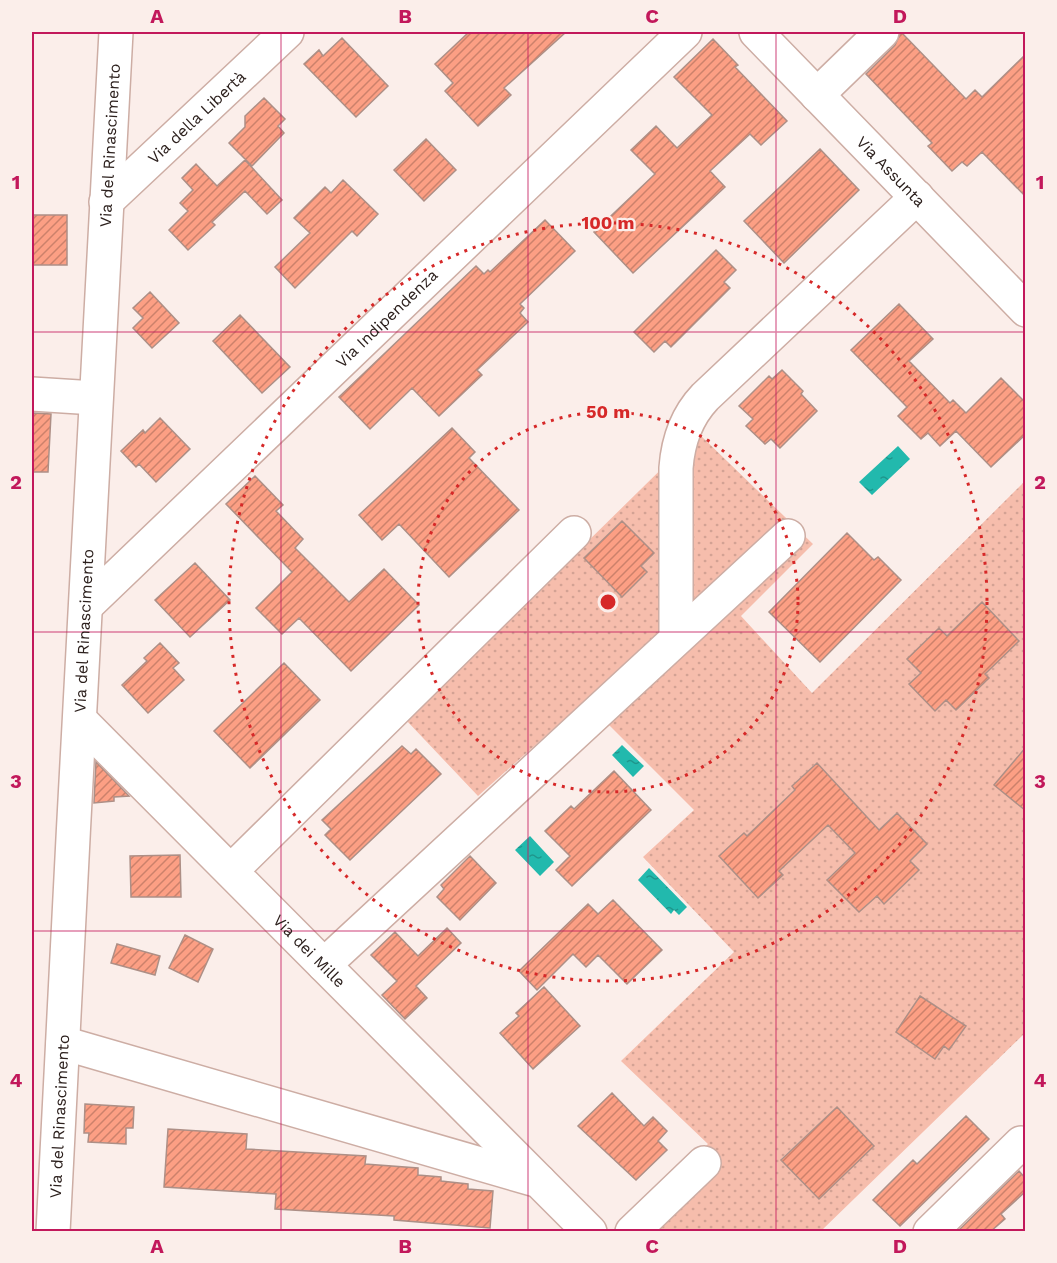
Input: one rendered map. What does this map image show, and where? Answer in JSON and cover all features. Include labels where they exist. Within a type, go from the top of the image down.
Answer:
[{"type":"street","name":"Via del Rinascimento","points":[[53,1232],[116,32]]},
{"type":"street","name":"Via della Libertà","points":[[106,202],[286,32]]},
{"type":"street","name":"Via Indipendenza","points":[[86,606],[685,32]]},
{"type":"street","name":"Via Assunta","points":[[756,32],[1026,309]]},
{"type":"street","points":[[817,95],[882,32]]},
{"type":"street","points":[[676,639],[677,457],[685,428],[693,412],[705,397],[916,197]]},
{"type":"street","points":[[32,394],[95,398]]},
{"type":"street","points":[[231,871],[573,533]]},
{"type":"street","points":[[324,965],[788,536]]},
{"type":"street","name":"Via dei Mille","points":[[81,721],[590,1232]]},
{"type":"street","name":"Via dei Mille","points":[[63,1043],[539,1181]]},
{"type":"street","points":[[930,1232],[1021,1143]]},
{"type":"street","points":[[632,1232],[704,1163]]},
{"type":"shaded area","points":[[698,433],[813,544],[741,616],[812,693],[1025,481],[1025,1033],[821,1231],[618,1231],[708,1144],[621,1061],[734,952],[643,857],[694,810],[585,701],[478,796],[406,720]],"holes":[[[622,521],[654,553],[641,566],[647,573],[622,597],[584,558]],[[982,602],[1019,640],[995,664]],[[940,628],[989,678],[946,700],[909,684],[921,673],[907,659]],[[816,763],[817,763],[831,828],[792,786]],[[896,813],[927,844],[910,861],[918,871],[884,904],[877,896],[859,912],[827,879]],[[744,834],[783,875],[758,898],[719,856]],[[920,996],[939,1009],[944,1022],[950,1015],[966,1026],[950,1049],[944,1046],[935,1059],[896,1032]],[[837,1107],[874,1146],[819,1199],[781,1159]]]},
{"type":"water","points":[[898,446],[910,459],[872,495],[859,482]]},
{"type":"water","points":[[622,745],[644,766],[633,777],[612,755]]},
{"type":"water","points":[[530,836],[554,862],[540,876],[515,850]]},
{"type":"water","points":[[649,868],[687,907],[679,915],[674,910],[671,914],[638,880]]},
{"type":"building","points":[[469,32],[566,32],[504,88],[511,95],[478,126],[445,91],[453,83],[435,64]]},
{"type":"building","points":[[901,32],[966,99],[975,90],[982,97],[1026,54],[1026,197],[982,152],[967,166],[962,162],[952,171],[928,146],[932,143],[866,74],[895,45]]},
{"type":"building","points":[[342,38],[388,86],[356,117],[304,64],[319,50],[323,56]]},
{"type":"building","points":[[713,39],[738,65],[735,67],[787,121],[761,145],[750,134],[710,171],[725,187],[633,273],[594,232],[655,174],[631,150],[656,126],[677,148],[712,115],[674,77]]},
{"type":"building","points":[[264,98],[285,119],[278,126],[284,133],[252,166],[229,143],[245,127],[245,116]]},
{"type":"building","points":[[426,139],[456,170],[424,201],[394,170]]},
{"type":"building","points":[[820,149],[859,190],[784,263],[744,221]]},
{"type":"building","points":[[245,160],[282,200],[267,214],[245,191],[212,222],[215,225],[188,250],[169,230],[188,211],[180,203],[193,190],[182,178],[196,164],[217,186]]},
{"type":"building","points":[[343,180],[378,214],[357,236],[352,231],[295,288],[275,267],[310,233],[294,218],[325,187],[331,193]]},
{"type":"building","points":[[32,215],[67,215],[67,265],[32,265]]},
{"type":"building","points":[[545,220],[575,251],[520,304],[524,308],[520,313],[528,322],[477,370],[482,375],[439,416],[412,388],[370,429],[339,397],[476,266],[484,274],[488,270],[490,272]]},
{"type":"building","points":[[716,250],[736,270],[724,282],[730,288],[671,347],[665,341],[654,352],[634,332]]},
{"type":"building","points":[[150,292],[179,323],[152,348],[133,328],[143,318],[133,308]]},
{"type":"building","points":[[899,304],[933,339],[909,361],[950,403],[953,400],[966,413],[1001,378],[1026,403],[1026,434],[991,467],[956,431],[940,446],[928,433],[921,439],[898,416],[907,407],[851,350]]},
{"type":"building","points":[[240,315],[290,367],[262,393],[213,341]]},
{"type":"building","points":[[782,370],[803,391],[801,394],[817,411],[780,448],[771,439],[765,444],[746,426],[753,419],[739,406],[769,376],[772,379]]},
{"type":"building","points":[[32,413],[51,414],[48,472],[32,472]]},
{"type":"building","points":[[160,418],[190,449],[156,482],[139,464],[136,467],[121,451],[143,430],[145,433]]},
{"type":"building","points":[[452,428],[475,452],[469,458],[519,510],[449,577],[399,524],[382,540],[359,515]]},
{"type":"building","points":[[255,476],[283,505],[276,511],[303,539],[295,548],[349,602],[384,569],[419,605],[351,671],[299,618],[282,634],[256,608],[292,572],[226,504]]},
{"type":"building","points":[[622,521],[654,553],[641,566],[647,572],[622,597],[584,558]]},
{"type":"building","points":[[847,533],[874,560],[878,557],[901,580],[820,662],[769,612]]},
{"type":"building","points":[[195,563],[230,600],[190,637],[155,600]]},
{"type":"building","points":[[982,602],[1019,641],[985,674],[989,678],[956,710],[946,700],[935,711],[909,684],[921,673],[907,659],[939,628],[947,636]]},
{"type":"building","points":[[160,643],[179,663],[173,668],[184,680],[148,713],[122,685],[147,661],[144,658]]},
{"type":"building","points":[[284,663],[320,700],[250,768],[214,731]]},
{"type":"building","points":[[402,746],[411,754],[416,749],[441,774],[350,860],[325,835],[331,829],[322,820]]},
{"type":"building","points":[[1026,747],[1026,811],[994,785]]},
{"type":"building","points":[[96,762],[129,796],[114,797],[114,801],[94,803]]},
{"type":"building","points":[[817,763],[879,830],[897,813],[927,844],[910,861],[919,870],[884,904],[877,896],[859,912],[827,880],[855,853],[828,825],[779,871],[783,875],[758,898],[719,856],[744,833],[747,836],[795,790],[792,786]]},
{"type":"building","points":[[614,771],[651,810],[572,886],[556,870],[570,856],[545,831],[571,806],[574,809]]},
{"type":"building","points":[[180,855],[181,897],[131,897],[130,856]]},
{"type":"building","points":[[470,856],[496,883],[460,920],[437,897],[444,889],[441,885]]},
{"type":"building","points":[[613,900],[662,950],[627,984],[598,955],[586,967],[573,954],[537,990],[519,971],[588,904],[598,914]]},
{"type":"building","points":[[447,928],[461,943],[416,986],[427,998],[405,1019],[382,995],[397,981],[371,955],[395,932],[418,956]]},
{"type":"building","points":[[185,935],[213,949],[198,982],[169,968]]},
{"type":"building","points":[[117,944],[160,956],[155,975],[111,963]]},
{"type":"building","points":[[544,987],[580,1026],[533,1069],[500,1033],[519,1016],[516,1013]]},
{"type":"building","points":[[920,996],[966,1026],[949,1050],[944,1046],[935,1059],[896,1032]]},
{"type":"building","points":[[612,1093],[644,1126],[653,1117],[667,1131],[658,1141],[667,1150],[636,1180],[578,1126]]},
{"type":"building","points":[[85,1104],[134,1107],[133,1128],[126,1128],[126,1144],[88,1142],[89,1133],[84,1133]]},
{"type":"building","points":[[837,1107],[874,1146],[819,1199],[781,1160]]},
{"type":"building","points":[[966,1116],[989,1139],[900,1226],[873,1200],[913,1160],[917,1164]]},
{"type":"building","points":[[168,1129],[247,1134],[246,1149],[366,1156],[365,1164],[418,1168],[418,1175],[441,1177],[441,1181],[468,1184],[468,1189],[493,1191],[490,1228],[394,1220],[394,1216],[275,1209],[276,1194],[164,1187]]},
{"type":"building","points":[[1019,1171],[1026,1179],[1026,1191],[1001,1214],[1005,1219],[990,1232],[957,1232]]}]
